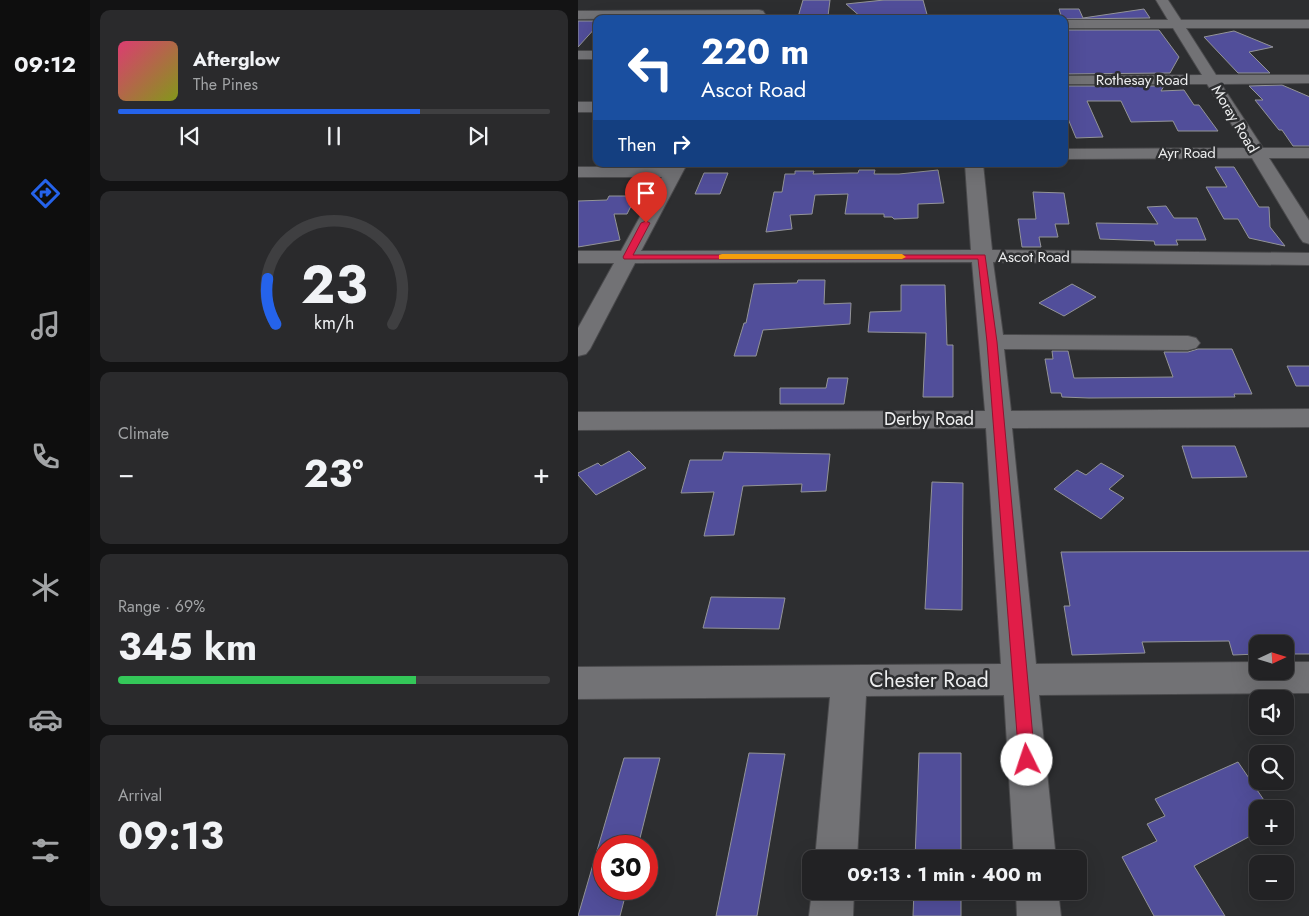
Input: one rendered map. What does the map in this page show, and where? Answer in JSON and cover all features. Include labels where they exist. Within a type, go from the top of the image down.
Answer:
[{"type":"street","points":[[758,15],[767,0]]},
{"type":"street","name":"Moray Road","points":[[1162,0],[1310,238]]},
{"type":"street","points":[[578,15],[593,15]]},
{"type":"street","points":[[1068,24],[1310,24]]},
{"type":"street","points":[[578,55],[593,55]]},
{"type":"street","name":"Rothesay Road","points":[[1068,80],[1310,80]]},
{"type":"street","points":[[578,107],[593,107]]},
{"type":"street","name":"Ayr Road","points":[[1068,154],[1310,153]]},
{"type":"street","points":[[974,167],[999,418],[1034,850]]},
{"type":"street","points":[[578,172],[675,168]]},
{"type":"street","points":[[578,349],[675,168]]},
{"type":"street","name":"Ascot Road","points":[[578,257],[982,256],[1310,259]]},
{"type":"street","points":[[992,342],[1188,343]]},
{"type":"street","name":"Derby Road","points":[[578,421],[1310,418]]},
{"type":"street","name":"Chester Road","points":[[579,685],[849,680],[1021,681],[1310,677]]},
{"type":"street","points":[[837,850],[849,680]]},
{"type":"street","points":[[831,916],[832,900]]},
{"type":"street","points":[[1038,900],[1039,916]]},
{"type":"building","points":[[803,0],[830,0],[828,15],[799,15]]},
{"type":"building","points":[[884,0],[923,0],[927,15],[859,15],[846,4]]},
{"type":"building","points":[[1059,9],[1079,9],[1083,18],[1144,9],[1150,18],[1068,19],[1068,15],[1061,15]]},
{"type":"building","points":[[578,21],[593,21],[593,30],[578,47]]},
{"type":"building","points":[[1068,30],[1159,30],[1179,57],[1170,73],[1068,74]]},
{"type":"building","points":[[1234,31],[1273,47],[1249,52],[1270,73],[1238,73],[1204,37]]},
{"type":"building","points":[[1282,85],[1310,97],[1310,146],[1293,146],[1282,130],[1279,130],[1255,100],[1263,100],[1249,86]]},
{"type":"building","points":[[1068,86],[1164,86],[1161,91],[1184,90],[1194,105],[1199,105],[1218,131],[1178,131],[1173,121],[1131,122],[1121,101],[1087,101],[1103,137],[1076,138],[1068,119]]},
{"type":"building","points":[[1215,167],[1234,167],[1259,207],[1269,207],[1270,227],[1285,246],[1249,238],[1238,219],[1224,219],[1206,187],[1227,187]]},
{"type":"building","points":[[859,170],[875,170],[874,174],[899,174],[938,170],[944,203],[918,204],[918,218],[894,219],[892,217],[884,217],[884,214],[845,214],[848,194],[815,195],[812,214],[790,215],[792,229],[766,232],[774,192],[782,192],[785,174],[795,174],[795,171],[814,171],[813,174],[858,173]]},
{"type":"building","points":[[704,173],[728,173],[720,194],[695,194]]},
{"type":"building","points":[[1033,192],[1064,193],[1069,224],[1055,224],[1058,237],[1039,237],[1041,247],[1022,247],[1018,219],[1036,219]]},
{"type":"building","points":[[609,196],[636,196],[627,214],[614,214],[620,240],[578,247],[578,201],[607,200]]},
{"type":"building","points":[[1166,206],[1174,218],[1197,218],[1206,240],[1176,240],[1178,245],[1155,245],[1154,241],[1100,239],[1096,223],[1158,224],[1147,207]]},
{"type":"building","points":[[798,280],[825,280],[824,304],[851,303],[850,324],[763,330],[756,356],[734,356],[744,323],[746,323],[754,284],[797,283]]},
{"type":"building","points":[[1072,284],[1096,297],[1064,316],[1039,303]]},
{"type":"building","points":[[901,285],[945,285],[947,345],[953,345],[953,397],[923,397],[926,333],[868,332],[870,312],[901,311]]},
{"type":"building","points":[[1198,349],[1232,349],[1252,394],[1234,394],[1235,397],[1089,398],[1062,397],[1061,393],[1051,393],[1045,359],[1053,359],[1052,351],[1068,351],[1074,378],[1173,377],[1164,352],[1188,352]]},
{"type":"building","points":[[1287,366],[1310,366],[1310,386],[1296,386]]},
{"type":"building","points":[[828,378],[848,378],[844,404],[780,404],[780,388],[826,388]]},
{"type":"building","points":[[1182,446],[1235,446],[1247,477],[1192,478]]},
{"type":"building","points":[[629,451],[646,468],[596,495],[578,475],[578,473],[598,463],[601,466]]},
{"type":"building","points":[[724,452],[830,454],[826,491],[801,492],[802,484],[743,486],[734,535],[704,536],[714,492],[681,493],[690,460],[722,460]]},
{"type":"building","points":[[1101,463],[1124,476],[1109,489],[1124,498],[1101,519],[1054,489],[1077,470],[1086,475]]},
{"type":"building","points":[[932,482],[963,483],[962,610],[925,609]]},
{"type":"building","points":[[1310,551],[1310,654],[1294,654],[1294,635],[1249,635],[1249,654],[1233,655],[1229,641],[1142,642],[1145,653],[1072,655],[1064,606],[1070,606],[1061,552]]},
{"type":"building","points":[[711,597],[785,598],[779,629],[703,628]]},
{"type":"building","points":[[749,753],[785,754],[757,916],[716,916]]},
{"type":"building","points":[[919,753],[961,753],[961,850],[915,850]]},
{"type":"building","points":[[624,758],[660,758],[641,835],[602,835]]},
{"type":"building","points":[[1238,762],[1249,778],[1249,790],[1257,790],[1264,800],[1249,800],[1249,837],[1194,866],[1225,916],[1154,916],[1122,857],[1157,841],[1147,824],[1165,816],[1155,799]]},
{"type":"building","points":[[593,864],[593,900],[624,900],[620,916],[578,916]]},
{"type":"building","points":[[914,900],[961,900],[961,916],[913,916]]},
{"type":"slow traffic","points":[[722,257],[902,257]]},
{"type":"route","points":[[646,223],[627,257],[982,256],[992,342],[1027,760]]}]
